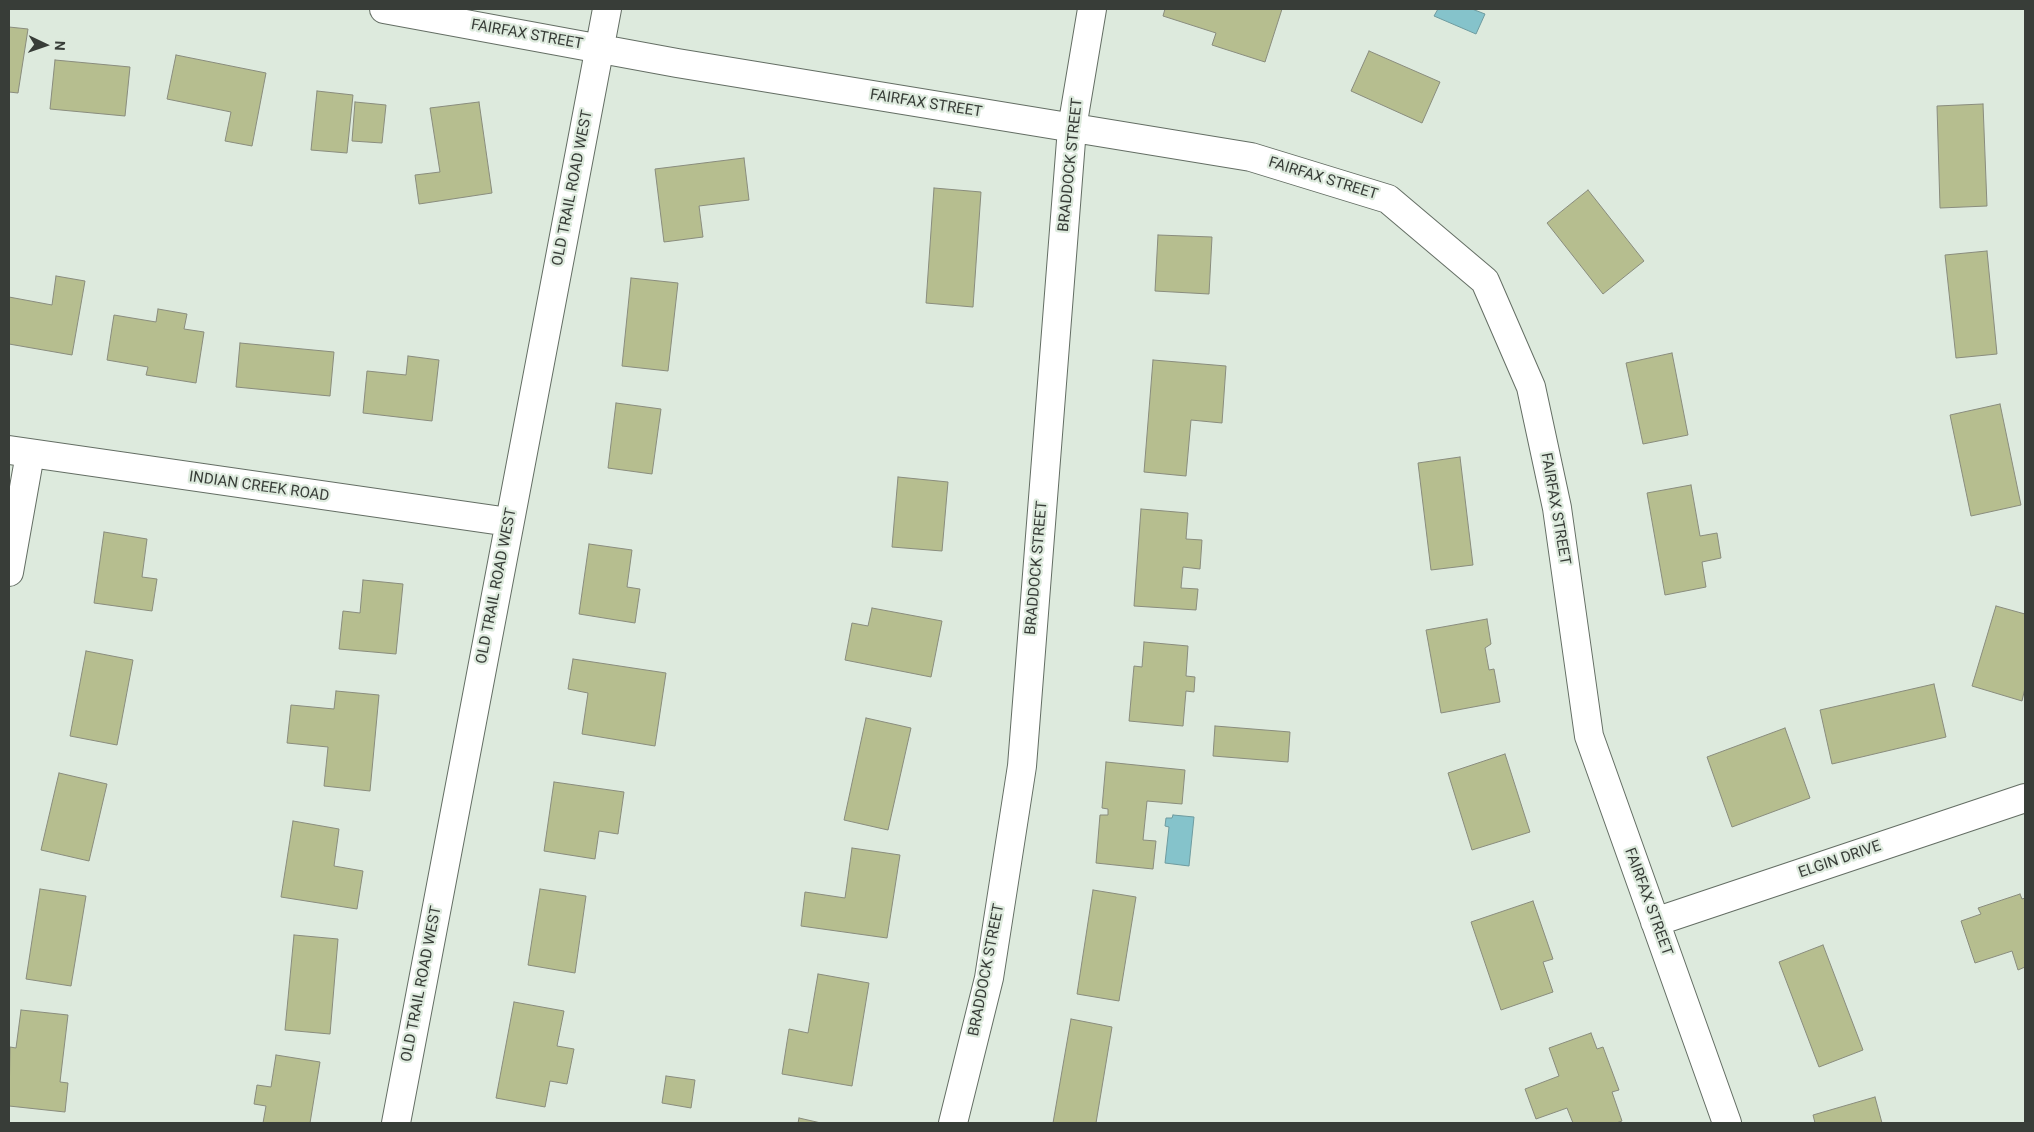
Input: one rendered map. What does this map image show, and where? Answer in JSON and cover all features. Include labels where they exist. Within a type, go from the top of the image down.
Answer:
[{"type":"street","name":"FAIRFAX STREET","points":[[384,9],[600,48],[1251,157],[1388,199],[1485,281],[1531,387],[1557,508],[1589,736],[1727,1123]]},
{"type":"street","name":"OLD TRAIL ROAD WEST","points":[[396,1123],[607,9]]},
{"type":"street","name":"BRADDOCK STREET","points":[[953,1123],[989,978],[1022,766],[1072,128],[1092,9]]},
{"type":"street","name":"INDIAN CREEK ROAD","points":[[19,452],[509,522]]},
{"type":"street","points":[[9,572],[19,452]]},
{"type":"street","name":"ELGIN DRIVE","points":[[1656,922],[2025,798]]},
{"type":"water","points":[[1438,9],[1472,9],[1485,14],[1476,34],[1434,16]]},
{"type":"water","points":[[1173,815],[1194,817],[1189,866],[1165,863],[1169,827],[1165,826],[1166,818],[1172,818]]},
{"type":"building","points":[[1165,9],[1282,9],[1265,62],[1212,45],[1216,33],[1163,16]]},
{"type":"building","points":[[9,27],[28,29],[18,93],[9,92]]},
{"type":"building","points":[[1369,51],[1440,82],[1422,123],[1351,91]]},
{"type":"building","points":[[176,55],[266,73],[252,146],[225,141],[231,112],[167,99]]},
{"type":"building","points":[[55,60],[130,67],[125,116],[50,109]]},
{"type":"building","points":[[317,91],[353,95],[347,153],[311,150]]},
{"type":"building","points":[[355,102],[386,105],[382,143],[352,141]]},
{"type":"building","points":[[479,102],[492,193],[419,204],[415,175],[440,172],[430,108]]},
{"type":"building","points":[[1983,104],[1987,206],[1940,208],[1937,106]]},
{"type":"building","points":[[744,158],[749,200],[699,206],[703,237],[664,242],[655,169]]},
{"type":"building","points":[[934,188],[981,192],[973,307],[926,303]]},
{"type":"building","points":[[1588,190],[1644,261],[1603,294],[1547,223]]},
{"type":"building","points":[[1158,235],[1212,237],[1209,294],[1155,291]]},
{"type":"building","points":[[1987,251],[1997,354],[1956,358],[1945,255]]},
{"type":"building","points":[[56,276],[85,281],[72,355],[9,344],[9,297],[52,305]]},
{"type":"building","points":[[631,278],[678,283],[668,371],[622,366]]},
{"type":"building","points":[[158,309],[187,314],[184,329],[204,332],[196,383],[146,375],[148,367],[107,360],[114,315],[156,322]]},
{"type":"building","points":[[240,343],[334,352],[330,396],[236,387]]},
{"type":"building","points":[[1672,353],[1688,435],[1643,444],[1626,363]]},
{"type":"building","points":[[408,356],[439,360],[432,421],[363,413],[367,371],[406,375]]},
{"type":"building","points":[[1153,360],[1226,366],[1222,423],[1191,420],[1186,476],[1144,472]]},
{"type":"building","points":[[616,403],[661,409],[652,474],[608,468]]},
{"type":"building","points":[[2000,404],[2021,505],[1971,516],[1950,415]]},
{"type":"building","points":[[1460,457],[1473,565],[1431,570],[1418,463]]},
{"type":"building","points":[[898,477],[948,482],[942,551],[892,547]]},
{"type":"building","points":[[1691,485],[1700,536],[1717,533],[1721,558],[1702,562],[1706,587],[1665,595],[1647,493]]},
{"type":"building","points":[[1141,509],[1188,513],[1186,539],[1202,540],[1200,569],[1183,567],[1181,588],[1198,589],[1196,610],[1134,606]]},
{"type":"building","points":[[104,532],[147,539],[142,577],[157,579],[152,611],[94,603]]},
{"type":"building","points":[[589,544],[632,550],[627,587],[640,589],[635,623],[579,614]]},
{"type":"building","points":[[363,580],[403,584],[396,654],[339,649],[343,611],[360,613]]},
{"type":"building","points":[[1996,606],[2025,614],[2025,688],[2022,701],[1972,686]]},
{"type":"building","points":[[872,608],[942,621],[931,677],[845,660],[852,623],[868,626]]},
{"type":"building","points":[[1487,619],[1491,644],[1485,648],[1489,670],[1494,669],[1500,702],[1441,713],[1426,630]]},
{"type":"building","points":[[1144,642],[1188,646],[1186,676],[1195,677],[1194,692],[1186,691],[1183,726],[1129,721],[1134,666],[1142,667]]},
{"type":"building","points":[[86,651],[133,660],[117,745],[70,736]]},
{"type":"building","points":[[573,659],[666,673],[655,746],[582,734],[588,693],[568,689]]},
{"type":"building","points":[[1934,684],[1946,737],[1832,764],[1820,710]]},
{"type":"building","points":[[336,691],[379,695],[370,791],[324,786],[328,747],[287,743],[291,705],[334,709]]},
{"type":"building","points":[[866,718],[911,728],[888,830],[844,820]]},
{"type":"building","points":[[1215,726],[1290,732],[1288,762],[1213,756]]},
{"type":"building","points":[[1785,728],[1810,798],[1732,827],[1707,757]]},
{"type":"building","points":[[1505,754],[1530,832],[1472,850],[1448,773]]},
{"type":"building","points":[[1106,762],[1185,770],[1182,804],[1147,801],[1143,840],[1156,841],[1153,869],[1096,863],[1100,815],[1108,815],[1108,809],[1102,808]]},
{"type":"building","points":[[59,773],[107,784],[89,861],[41,850]]},
{"type":"building","points":[[554,782],[624,792],[618,834],[599,831],[595,859],[544,851]]},
{"type":"building","points":[[293,821],[339,829],[334,866],[363,871],[357,909],[281,897]]},
{"type":"building","points":[[852,848],[900,855],[887,938],[801,926],[805,892],[845,898]]},
{"type":"building","points":[[40,889],[86,896],[71,986],[26,979]]},
{"type":"building","points":[[540,889],[586,896],[575,973],[528,965]]},
{"type":"building","points":[[1093,890],[1136,897],[1119,1001],[1077,994]]},
{"type":"building","points":[[2020,894],[2022,899],[2025,898],[2025,967],[2018,970],[2012,951],[1975,963],[1961,921],[1981,914],[1978,908]]},
{"type":"building","points":[[1533,901],[1553,959],[1543,962],[1553,992],[1501,1010],[1471,922]]},
{"type":"building","points":[[294,935],[338,939],[330,1034],[285,1030]]},
{"type":"building","points":[[1823,945],[1863,1050],[1819,1067],[1779,962]]},
{"type":"building","points":[[818,974],[869,983],[852,1086],[782,1074],[789,1029],[808,1033]]},
{"type":"building","points":[[514,1002],[564,1011],[557,1046],[574,1049],[567,1084],[550,1081],[545,1107],[496,1098]]},
{"type":"building","points":[[21,1010],[68,1015],[60,1082],[68,1083],[65,1112],[9,1106],[10,1047],[16,1048]]},
{"type":"building","points":[[1071,1019],[1112,1027],[1096,1123],[1053,1123]]},
{"type":"building","points":[[1591,1033],[1597,1049],[1603,1047],[1619,1090],[1612,1092],[1622,1121],[1616,1123],[1573,1123],[1567,1108],[1536,1119],[1525,1089],[1559,1076],[1549,1048]]},
{"type":"building","points":[[276,1055],[320,1062],[310,1123],[263,1123],[266,1106],[254,1104],[257,1085],[271,1087]]},
{"type":"building","points":[[666,1076],[695,1080],[691,1108],[662,1103]]},
{"type":"building","points":[[1875,1097],[1882,1123],[1815,1123],[1813,1115]]},
{"type":"building","points":[[799,1118],[821,1123],[798,1123]]}]
